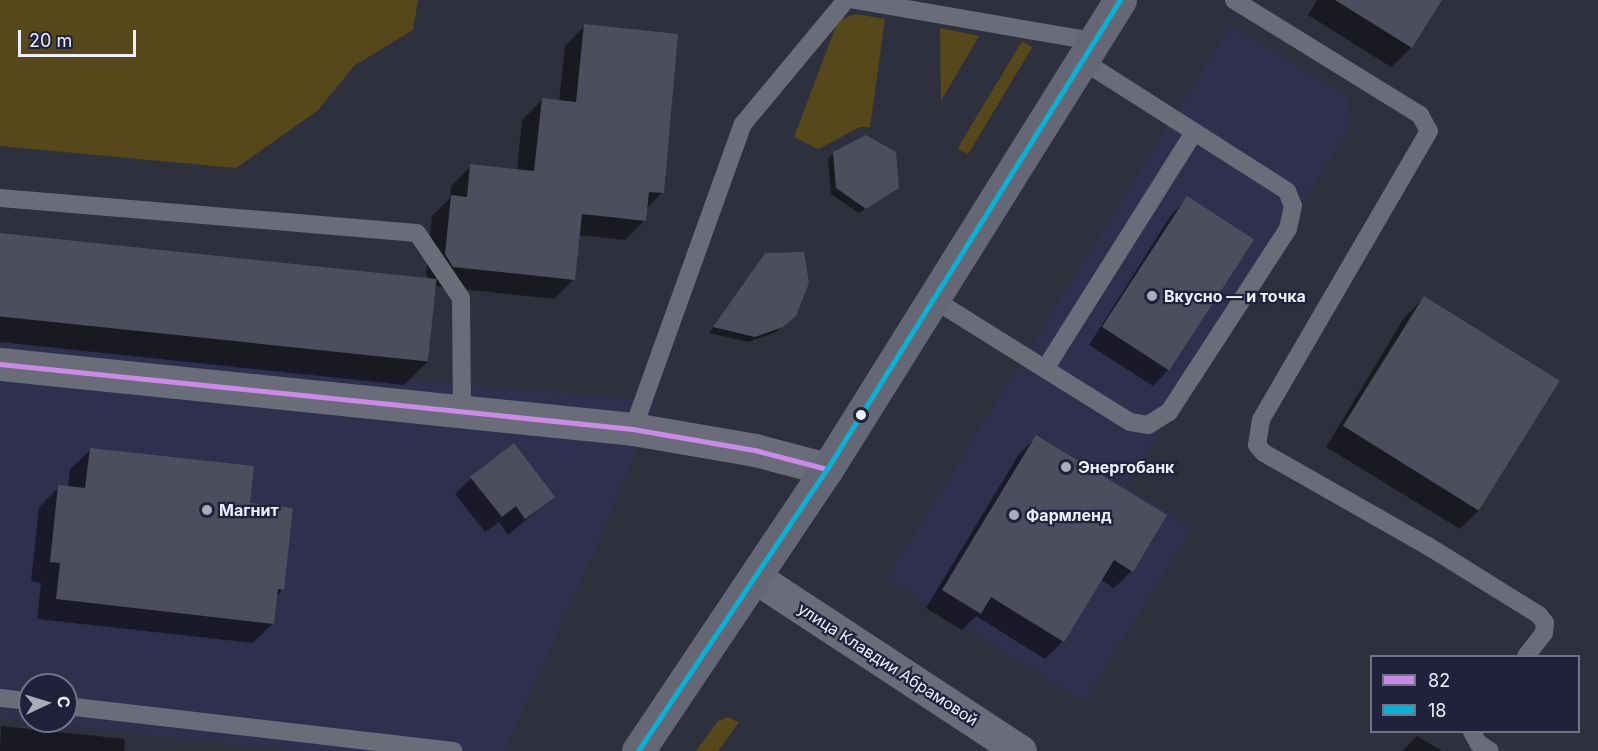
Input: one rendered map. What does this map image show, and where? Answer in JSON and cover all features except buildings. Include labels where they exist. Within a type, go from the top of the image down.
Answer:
[{"type":"main road","points":[[638,751],[827,469],[1120,0]]},
{"type":"street","points":[[0,364],[462,409],[633,429],[755,450],[827,469]]},
{"type":"street","name":"улица Клавдии Абрамовой","points":[[755,577],[1020,751]]},
{"type":"lane","points":[[633,429],[743,124],[846,0]]},
{"type":"lane","points":[[855,0],[1087,50],[1194,132],[1287,191],[1293,206],[1288,229],[1169,412],[1148,425],[1130,422],[933,299]]},
{"type":"lane","points":[[1234,0],[1420,115],[1429,131],[1261,420],[1257,445],[1264,453],[1428,546],[1539,615],[1545,623],[1544,633],[1528,655]]},
{"type":"lane","points":[[1045,369],[1194,132]]},
{"type":"lane","points":[[0,198],[417,233],[461,298],[462,409]]},
{"type":"lane","points":[[0,698],[18,700]]},
{"type":"lane","points":[[78,708],[368,746],[453,751]]},
{"type":"lane","points":[[1473,733],[1478,743],[1490,751]]},
{"type":"shaded area","points":[[0,0],[418,0],[413,30],[355,65],[317,111],[236,168],[0,146]]},
{"type":"shaded area","points":[[855,14],[885,19],[870,127],[860,127],[818,149],[794,137],[838,21]]},
{"type":"shaded area","points":[[1231,25],[1348,98],[1351,125],[1126,486],[1192,528],[1084,701],[887,578]]},
{"type":"shaded area","points":[[940,28],[979,36],[941,101]]},
{"type":"shaded area","points":[[1022,41],[1032,47],[968,154],[958,148]]},
{"type":"shaded area","points":[[0,342],[656,402],[597,545],[504,751],[304,751],[78,726],[78,673],[18,673],[18,720],[0,718]]},
{"type":"shaded area","points":[[728,717],[739,722],[718,751],[696,751],[718,721]]},
{"type":"transit line","name":"18","points":[[638,751],[827,469],[1120,0]]},
{"type":"transit line","name":"82","points":[[0,364],[633,429],[755,450],[827,469]]},
{"type":"place","name":"Вкусно — и точка","points":[[1152,296]]},
{"type":"place","name":"Энергобанк","points":[[1066,467]]},
{"type":"place","name":"Магнит","points":[[207,510]]},
{"type":"place","name":"Фармленд","points":[[1014,515]]}]
